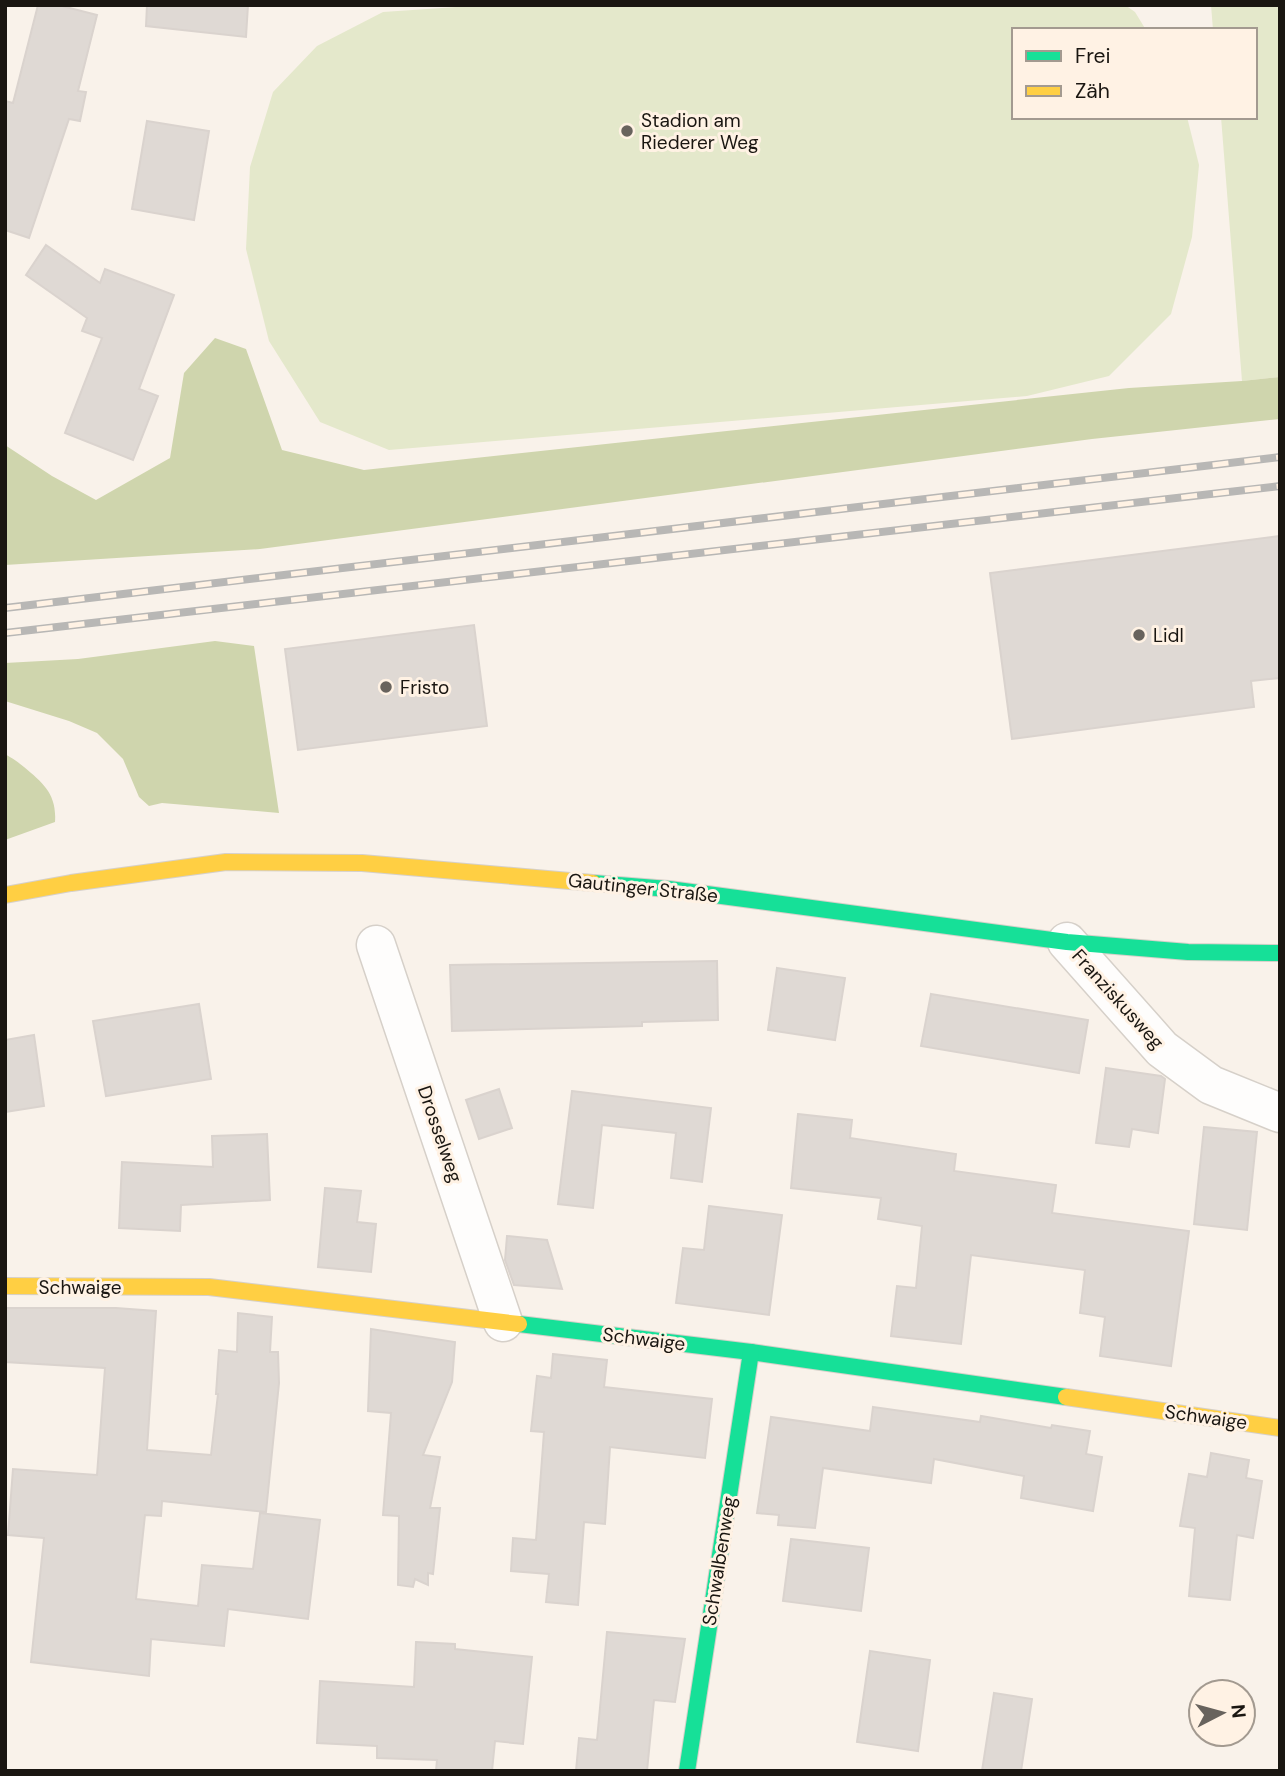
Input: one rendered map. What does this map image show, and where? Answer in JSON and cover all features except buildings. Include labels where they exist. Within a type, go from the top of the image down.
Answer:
[{"type":"street","name":"Gautinger Straße","points":[[5,895],[71,883],[226,862],[362,863],[670,889],[1067,943],[1188,952],[1280,953]]},
{"type":"street","name":"Franziskusweg","points":[[1067,943],[1161,1049],[1211,1085],[1280,1113]]},
{"type":"street","name":"Drosselweg","points":[[376,945],[503,1322]]},
{"type":"street","name":"Schwaige","points":[[5,1286],[209,1287],[751,1352],[1280,1428]]},
{"type":"street","name":"Schwalbenweg","points":[[687,1771],[751,1352]]},
{"type":"green space","points":[[486,5],[1125,5],[1135,12],[1145,28],[1012,28],[1012,119],[1188,119],[1199,165],[1192,237],[1171,314],[1109,376],[1027,396],[389,450],[320,422],[269,341],[246,249],[250,167],[273,92],[317,46],[383,12]]},
{"type":"green space","points":[[1211,5],[1280,5],[1280,377],[1242,381],[1221,119],[1257,119],[1257,28],[1213,28]]},
{"type":"green space","points":[[215,338],[246,349],[282,450],[364,470],[1129,388],[1280,377],[1280,419],[1092,439],[260,549],[5,565],[5,445],[52,476],[96,500],[170,458],[184,373]]},
{"type":"green space","points":[[215,641],[254,646],[279,813],[162,803],[149,806],[139,797],[123,759],[97,733],[69,721],[5,701],[5,663],[78,659]]},
{"type":"green space","points":[[5,754],[43,784],[54,804],[55,822],[5,840]]},
{"type":"railway","points":[[5,608],[1280,457]]},
{"type":"railway","points":[[5,633],[1280,486]]},
{"type":"traffic: fast","points":[[593,883],[669,889],[1067,942],[1188,952],[1280,953]]},
{"type":"traffic: fast","points":[[519,1324],[751,1352],[1066,1397]]},
{"type":"traffic: fast","points":[[687,1771],[751,1352]]},
{"type":"traffic: slow","points":[[5,895],[71,883],[226,862],[362,863],[593,883]]},
{"type":"traffic: slow","points":[[5,1286],[209,1287],[519,1324]]},
{"type":"traffic: slow","points":[[1066,1397],[1280,1428]]},
{"type":"place","name":"Stadion am Riederer Weg","points":[[627,131]]},
{"type":"place","name":"Lidl","points":[[1139,635]]},
{"type":"place","name":"Fristo","points":[[386,687]]}]
